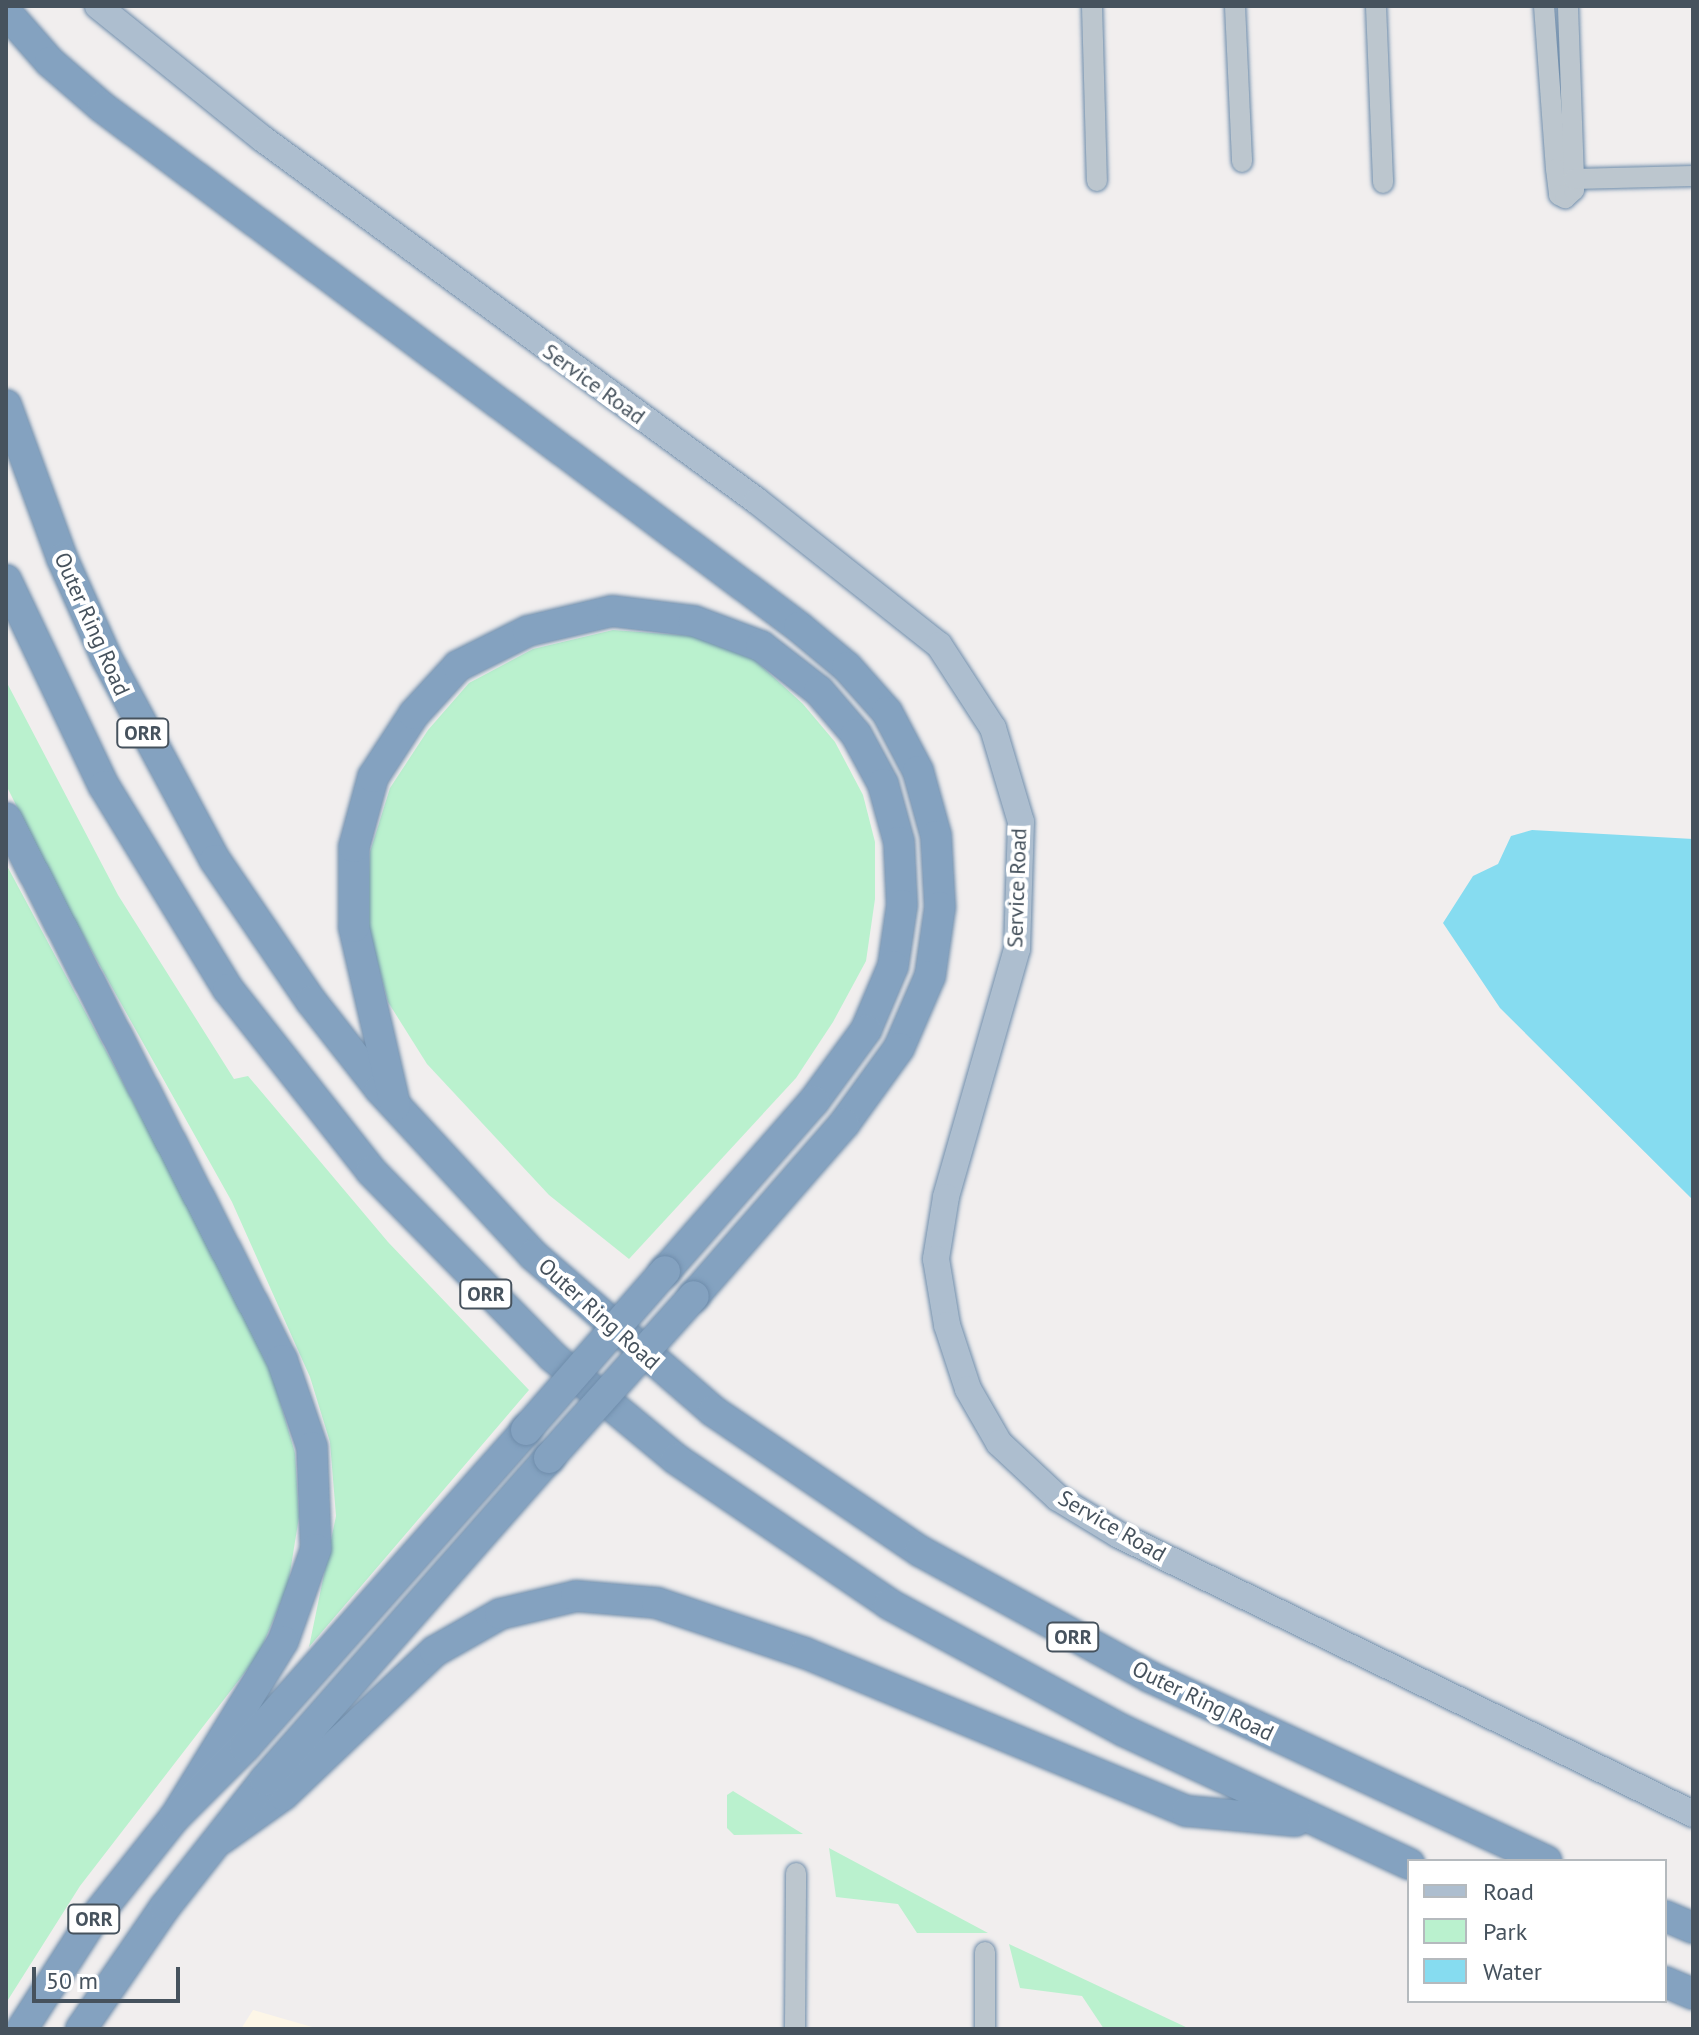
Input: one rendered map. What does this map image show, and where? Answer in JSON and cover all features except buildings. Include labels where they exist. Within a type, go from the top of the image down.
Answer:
[{"type":"highway","points":[[6,12],[50,62],[102,107],[799,627],[847,667],[887,712],[918,771],[936,836],[940,907],[930,976],[899,1048],[844,1124],[265,1780],[221,1839]]},
{"type":"highway","name":"Outer Ring Road","points":[[6,405],[83,608],[164,771],[278,956],[396,1109],[494,1217],[591,1310],[713,1411],[844,1504],[997,1596],[1150,1677],[1542,1859]]},
{"type":"highway","name":"ORR","points":[[6,580],[104,786],[196,942],[333,1127],[492,1300],[644,1434],[812,1555],[1046,1691],[1407,1863]]},
{"type":"highway","points":[[175,1817],[245,1747],[526,1430],[814,1101],[866,1030],[893,966],[902,905],[899,842],[883,784],[856,734],[819,691],[761,646],[694,621],[612,611],[528,631],[458,666],[414,714],[373,777],[354,847],[354,927],[396,1109]]},
{"type":"highway","points":[[6,818],[275,1346],[312,1447],[316,1549],[283,1641],[175,1817]]},
{"type":"highway","points":[[221,1839],[283,1795],[435,1651],[500,1614],[576,1596],[657,1603],[790,1648],[1187,1811],[1318,1823]]},
{"type":"highway","name":"ORR","points":[[22,2029],[89,1925],[175,1817]]},
{"type":"highway","name":"ORR","points":[[81,2029],[132,1952],[221,1839]]},
{"type":"highway","points":[[1667,1917],[1693,1928]]},
{"type":"highway","points":[[1667,1983],[1693,1994]]},
{"type":"main road","name":"Service Road","points":[[98,6],[263,139],[757,501],[939,645],[993,728],[1021,822],[1017,949],[946,1197],[936,1259],[947,1325],[968,1389],[999,1443],[1058,1498],[1119,1535],[1693,1814]]},
{"type":"street","points":[[1092,6],[1097,181]]},
{"type":"street","points":[[1235,6],[1242,162]]},
{"type":"street","points":[[1376,6],[1383,183]]},
{"type":"street","points":[[1544,6],[1561,197],[1570,196],[1574,179],[1568,6]]},
{"type":"street","points":[[1574,179],[1693,176]]},
{"type":"street","points":[[795,2029],[796,1873]]},
{"type":"street","points":[[985,1952],[985,2029]]},
{"type":"shaded area","points":[[253,2010],[319,2029],[241,2029]]},
{"type":"green space","points":[[613,630],[693,636],[755,660],[803,704],[835,742],[863,795],[875,842],[875,899],[866,961],[833,1022],[796,1078],[629,1259],[549,1195],[427,1064],[388,1002],[367,924],[370,852],[390,788],[428,730],[469,683],[533,649]]},
{"type":"green space","points":[[6,681],[118,895],[234,1079],[248,1076],[388,1242],[529,1390],[309,1647],[336,1516],[330,1442],[310,1377],[232,1202],[66,905],[6,785]]},
{"type":"green space","points":[[6,864],[217,1258],[273,1377],[295,1453],[299,1517],[288,1585],[259,1654],[80,1886],[6,2003]]},
{"type":"green space","points":[[733,1791],[803,1834],[734,1835],[727,1828],[727,1795]]},
{"type":"green space","points":[[829,1848],[988,1933],[917,1933],[898,1904],[836,1897]]},
{"type":"green space","points":[[1009,1944],[1190,2029],[1104,2029],[1082,1996],[1020,1988]]},
{"type":"water","points":[[1532,830],[1693,839],[1693,1200],[1500,1008],[1443,923],[1473,876],[1498,864],[1511,836]]}]
